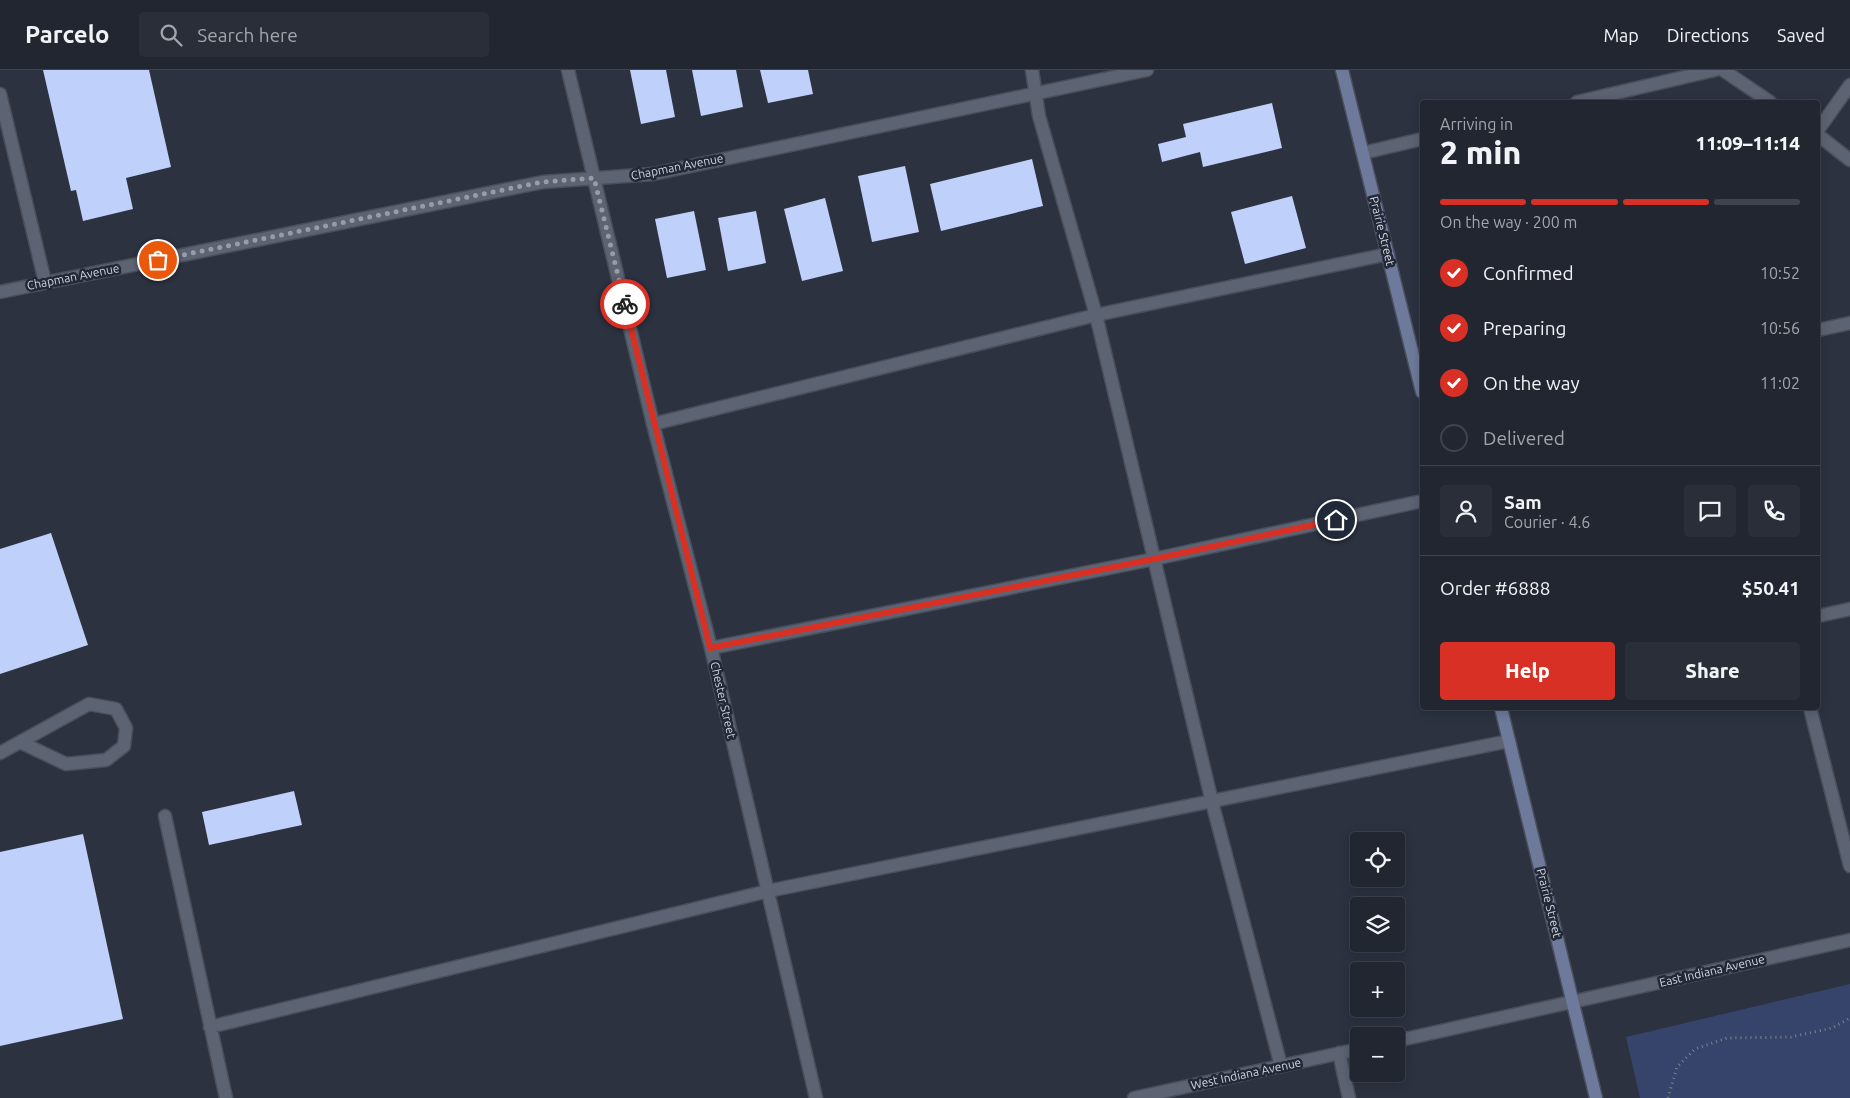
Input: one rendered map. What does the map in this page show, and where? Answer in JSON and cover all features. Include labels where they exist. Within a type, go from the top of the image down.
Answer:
[{"type":"main road","name":"Prairie Street","points":[[1342,70],[1420,384]]},
{"type":"main road","name":"Prairie Street","points":[[1501,710],[1596,1098]]},
{"type":"street","name":"Chester Street","points":[[568,70],[653,424],[710,648],[816,1098]]},
{"type":"street","points":[[1032,70],[1039,116],[1096,315],[1212,802],[1280,1066]]},
{"type":"street","name":"Chapman Avenue","points":[[0,292],[542,182],[653,174],[1147,70]]},
{"type":"street","points":[[1598,100],[1618,98],[1716,70]]},
{"type":"street","points":[[1724,70],[1767,100]]},
{"type":"street","points":[[1820,127],[1850,85]]},
{"type":"street","points":[[0,94],[44,282]]},
{"type":"street","points":[[1820,137],[1850,160]]},
{"type":"street","points":[[1363,153],[1420,139]]},
{"type":"street","points":[[653,424],[1096,315],[1388,254]]},
{"type":"street","points":[[1820,330],[1850,323]]},
{"type":"street","points":[[710,648],[1154,559],[1420,501]]},
{"type":"street","points":[[1820,616],[1850,608]]},
{"type":"street","points":[[0,753],[89,704],[116,709],[126,728],[124,746],[106,760],[66,764],[20,742]]},
{"type":"street","points":[[1811,710],[1850,866]]},
{"type":"street","points":[[210,1027],[768,891],[1509,741]]},
{"type":"street","points":[[165,816],[226,1098]]},
{"type":"street","name":"East Indiana Avenue","points":[[1574,1002],[1850,940]]},
{"type":"street","points":[[1405,1039],[1574,1002]]},
{"type":"street","name":"West Indiana Avenue","points":[[1134,1098],[1350,1051]]},
{"type":"street","points":[[1339,1053],[1349,1098]]},
{"type":"path","points":[[1668,1098],[1677,1067],[1695,1049],[1727,1038],[1791,1037],[1832,1028],[1850,1018]]},
{"type":"shaded area","points":[[1850,984],[1850,1098],[1640,1098],[1626,1037]]},
{"type":"building","points":[[43,70],[149,70],[171,167],[126,178],[133,209],[83,221],[76,190],[71,191]]},
{"type":"building","points":[[630,70],[666,70],[675,117],[641,124]]},
{"type":"building","points":[[692,70],[736,70],[743,107],[701,116]]},
{"type":"building","points":[[760,70],[808,70],[813,94],[768,103]]},
{"type":"building","points":[[1272,103],[1282,148],[1203,167],[1200,152],[1162,162],[1158,144],[1186,137],[1183,124]]},
{"type":"building","points":[[1032,159],[1043,206],[941,231],[930,184]]},
{"type":"building","points":[[905,166],[919,232],[872,242],[858,176]]},
{"type":"building","points":[[1292,196],[1306,248],[1245,264],[1231,212]]},
{"type":"building","points":[[825,198],[843,271],[802,281],[784,209]]},
{"type":"building","points":[[694,211],[706,270],[667,278],[655,219]]},
{"type":"building","points":[[756,211],[766,263],[728,271],[718,218]]},
{"type":"building","points":[[51,533],[88,645],[0,674],[0,549]]},
{"type":"building","points":[[294,791],[302,825],[209,845],[202,812]]},
{"type":"building","points":[[83,834],[123,1019],[0,1046],[0,852]]},
{"type":"way so far","points":[[158,260],[542,182],[594,178],[625,304]]},
{"type":"route","points":[[625,304],[653,424],[710,648],[1154,559],[1336,520]]}]
